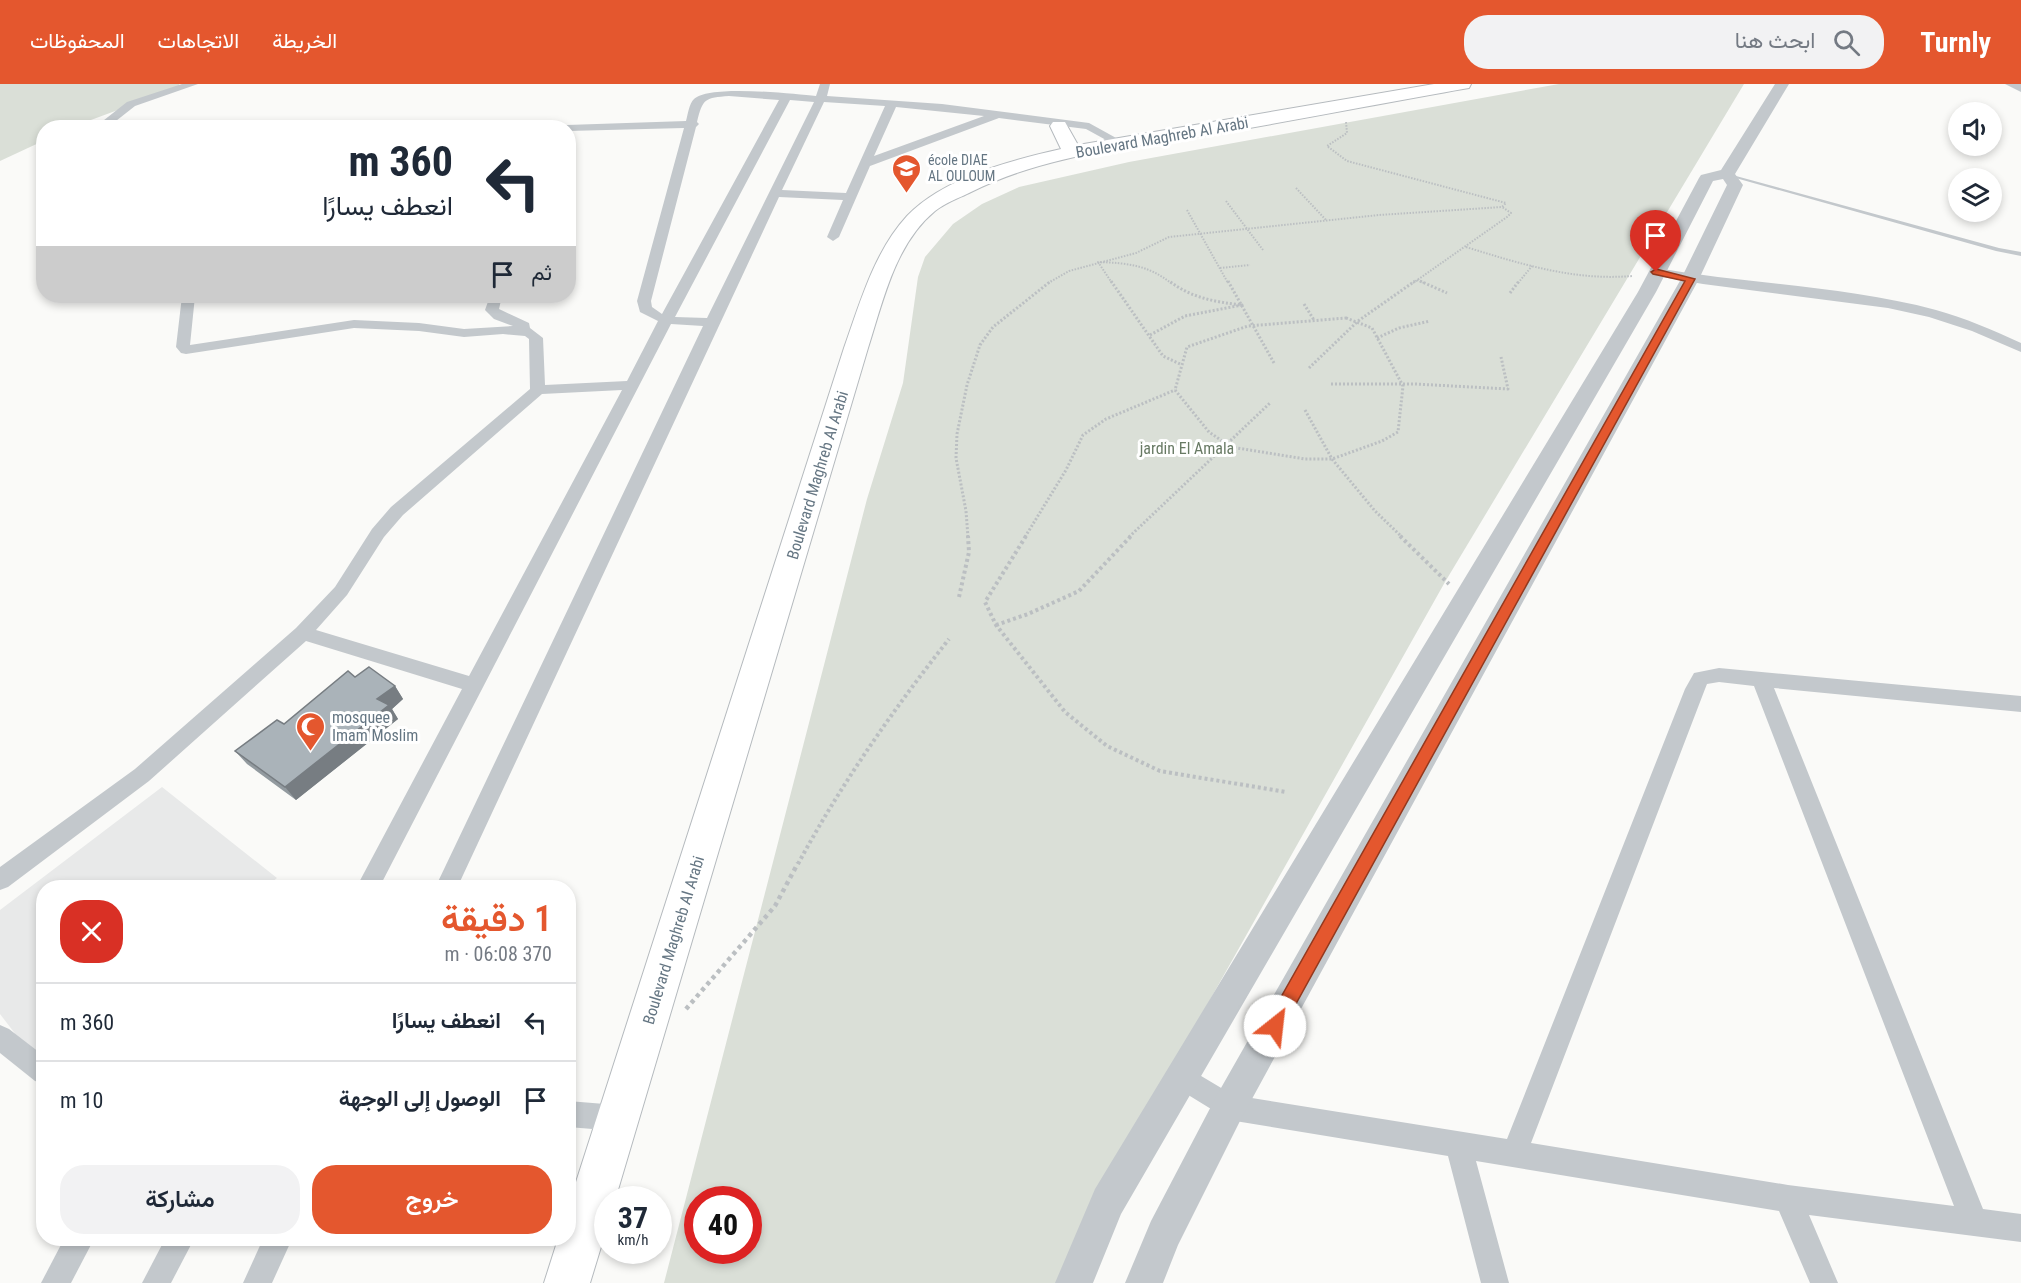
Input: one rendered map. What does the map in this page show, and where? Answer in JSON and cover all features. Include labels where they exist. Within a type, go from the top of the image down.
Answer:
[{"type":"main road","name":"Boulevard Maghreb Al Arabi","points":[[567,1283],[856,348],[880,277],[906,231],[928,207],[964,187],[1003,170],[1072,153],[1104,139],[1168,136],[1463,84]]},
{"type":"main road","points":[[1059,126],[1065,134],[1072,153]]},
{"type":"street","points":[[110,120],[131,104],[193,84]]},
{"type":"street","points":[[1074,1283],[1108,1202],[1647,292],[1707,178],[1727,174],[1782,84]]},
{"type":"street","points":[[2012,84],[2021,88]]},
{"type":"street","points":[[450,880],[823,91]]},
{"type":"street","points":[[712,322],[666,320],[645,309],[644,301],[693,124],[696,104],[707,95],[729,93],[786,97],[823,91],[892,103],[1034,118],[1104,139]]},
{"type":"street","points":[[371,880],[786,97]]},
{"type":"street","points":[[832,237],[892,103]]},
{"type":"street","points":[[867,163],[1000,113]]},
{"type":"street","points":[[1034,118],[1104,139]]},
{"type":"street","points":[[576,128],[693,124]]},
{"type":"street","points":[[1144,1283],[1164,1234],[1229,1107],[1690,279],[1735,185],[1727,174]]},
{"type":"street","points":[[774,193],[849,197]]},
{"type":"street","points":[[1656,272],[1690,279],[1846,296],[1919,308],[1981,329],[2021,348]]},
{"type":"street","points":[[187,303],[183,348],[186,350],[354,324],[419,327],[454,333],[516,330],[529,332]]},
{"type":"street","points":[[494,303],[492,310],[499,316],[520,323],[536,338],[538,390]]},
{"type":"street","points":[[1594,380],[1629,392]]},
{"type":"street","points":[[0,880],[142,775],[303,633],[340,591],[378,533],[397,512],[538,390],[631,386]]},
{"type":"street","points":[[303,633],[474,685]]},
{"type":"street","points":[[1514,1154],[1695,688],[1701,678],[1719,675],[2021,704]]},
{"type":"street","points":[[1761,679],[1974,1221]]},
{"type":"street","points":[[0,1038],[36,1066]]},
{"type":"street","points":[[1181,1076],[1229,1107],[1788,1199],[2021,1228]]},
{"type":"street","points":[[576,1115],[617,1118]]},
{"type":"street","points":[[1459,1146],[1495,1283]]},
{"type":"street","points":[[1788,1199],[1824,1283]]},
{"type":"street","points":[[55,1283],[76,1246]]},
{"type":"street","points":[[156,1283],[176,1246]]},
{"type":"street","points":[[256,1283],[274,1246]]},
{"type":"lane","points":[[1727,174],[1998,250],[2021,254]]},
{"type":"path","points":[[1327,108],[1347,123],[1347,134],[1327,146],[1347,161],[1506,203],[1502,207]]},
{"type":"path","points":[[1296,188],[1326,220]]},
{"type":"path","points":[[1226,201],[1263,250]]},
{"type":"path","points":[[959,597],[969,552],[966,511],[956,458],[957,434],[967,385],[980,345],[993,327],[1041,287],[1069,271],[1136,253],[1169,237],[1465,208],[1502,207],[1511,213],[1359,321],[1310,368]]},
{"type":"path","points":[[1187,210],[1275,363]]},
{"type":"path","points":[[1465,247],[1567,274],[1624,277],[1656,272]]},
{"type":"path","points":[[1098,262],[1144,266],[1165,276],[1178,288],[1197,298],[1220,304],[1242,305]]},
{"type":"path","points":[[1098,262],[1120,297],[1150,335],[1163,356],[1180,364]]},
{"type":"path","points":[[1220,268],[1250,265]]},
{"type":"path","points":[[1510,293],[1532,266]]},
{"type":"path","points":[[1417,280],[1447,293]]},
{"type":"path","points":[[1304,303],[1314,320]]},
{"type":"path","points":[[1150,335],[1185,316],[1242,305]]},
{"type":"path","points":[[1346,318],[1359,321],[1372,328],[1403,386],[1398,432],[1382,441],[1332,459],[1305,459],[1231,447],[1209,432],[1175,390],[1180,364],[1187,347],[1253,326],[1314,320],[1346,318]]},
{"type":"path","points":[[1377,338],[1399,328],[1430,321]]},
{"type":"path","points":[[1331,384],[1403,386],[1415,384],[1508,389],[1501,357]]},
{"type":"path","points":[[1175,390],[1106,419],[1083,435],[1066,470],[985,603],[996,625],[1065,712],[1107,746],[1160,771],[1286,792]]},
{"type":"path","points":[[996,625],[1028,614],[1079,591],[1226,443],[1270,404]]},
{"type":"path","points":[[1305,410],[1332,459],[1375,511],[1463,600]]},
{"type":"path","points":[[685,1010],[776,906],[828,808],[909,690],[949,639]]},
{"type":"shaded area","points":[[162,787],[277,878],[275,880],[40,880]]},
{"type":"shaded area","points":[[36,883],[36,1061],[0,1014],[0,910]]},
{"type":"green space","points":[[0,84],[179,84],[180,87],[91,120],[36,120],[36,144],[0,161]]},
{"type":"green space","name":"jardin El Amala","points":[[1559,84],[1744,84],[1445,582],[1153,1101],[1060,1283],[664,1283],[669,1264],[672,1264],[672,1252],[684,1206],[684,1264],[762,1264],[762,1186],[689,1186],[867,499],[903,383],[918,277],[925,257],[953,224],[982,204],[1019,187],[1129,162]]},
{"type":"building","name":"mosquee Imam Moslim","points":[[369,667],[395,686],[377,699],[389,705],[285,787],[235,751],[277,720],[284,724],[348,671],[355,677]]},
{"type":"place","name":"école DIAE AL OULOUM","points":[[907,194]]},
{"type":"place","name":"mosquee Imam Moslim","points":[[311,752]]},
{"type":"route","points":[[1275,1026],[1690,279],[1656,272]]}]
